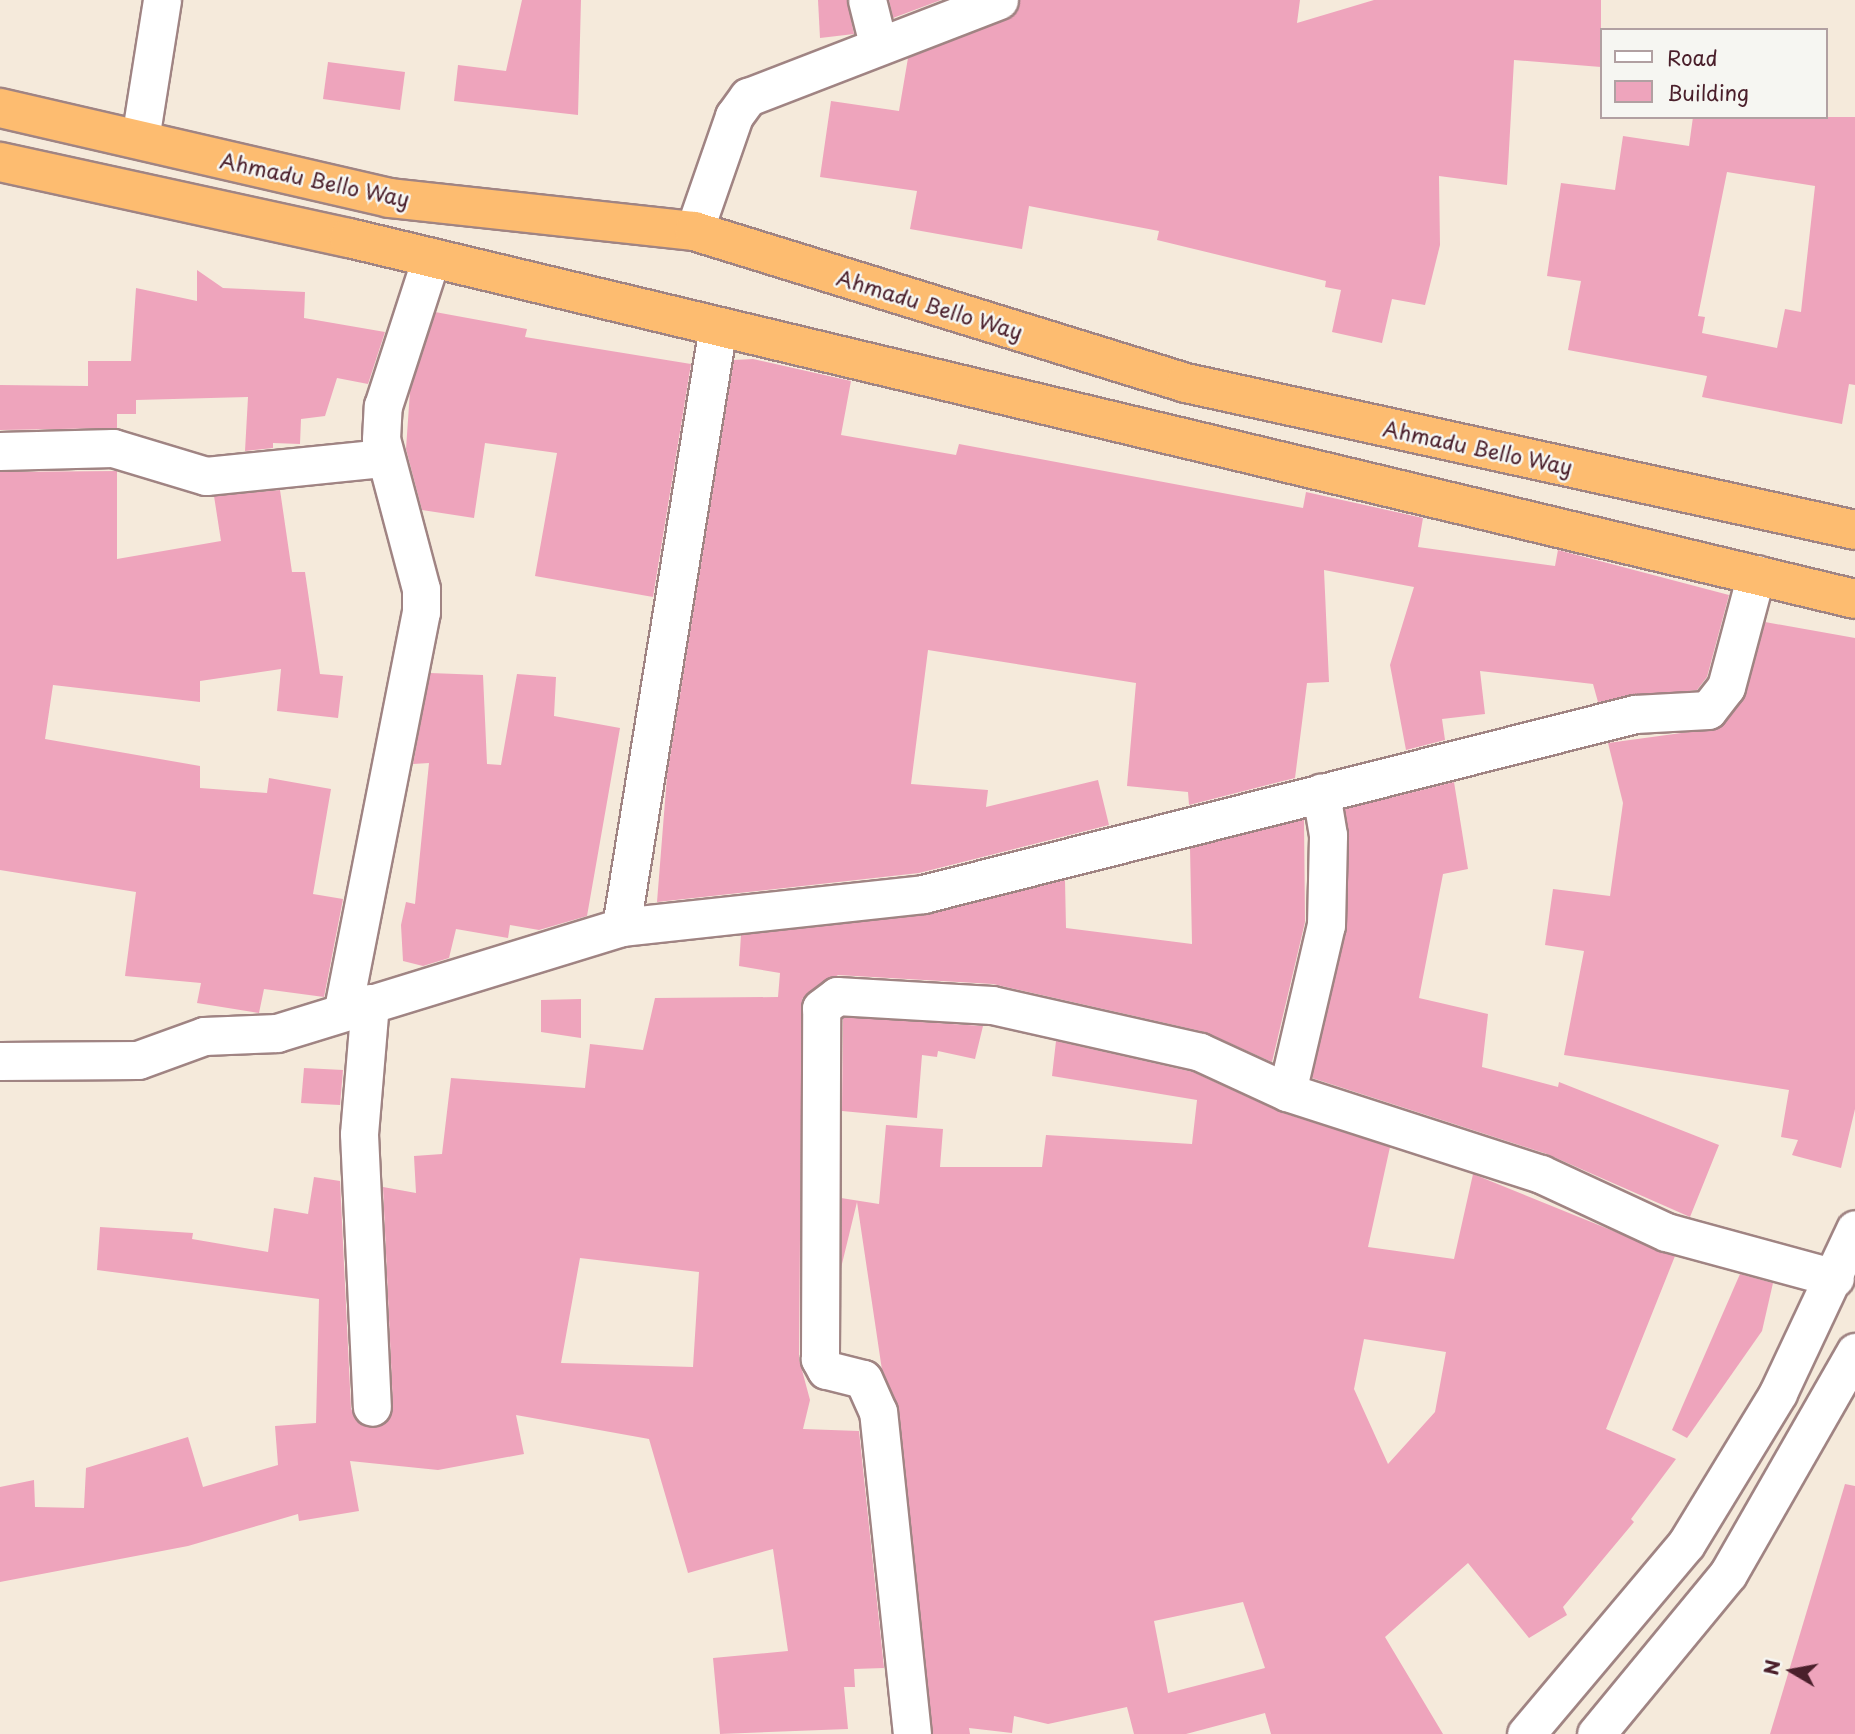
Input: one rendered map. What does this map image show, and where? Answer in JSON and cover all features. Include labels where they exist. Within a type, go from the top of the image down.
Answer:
[{"type":"highway","name":"Ahmadu Bello Way","points":[[0,108],[389,198],[694,232],[1186,383],[1855,530]]},
{"type":"highway","points":[[0,162],[431,258],[1855,599]]},
{"type":"street","points":[[140,139],[162,0]]},
{"type":"street","points":[[867,0],[878,44]]},
{"type":"street","points":[[694,232],[734,116],[748,97],[878,44],[999,0]]},
{"type":"street","points":[[372,1407],[359,1134],[356,1006],[421,612],[421,589],[384,458],[383,407],[431,258]]},
{"type":"street","points":[[621,927],[718,326]]},
{"type":"street","points":[[0,451],[113,448],[206,476],[384,458]]},
{"type":"street","points":[[0,1061],[138,1060],[204,1036],[277,1033],[356,1006],[621,927],[923,894],[1647,711],[1708,710],[1726,687],[1756,575]]},
{"type":"street","points":[[1287,1092],[1326,925],[1328,835],[1321,793]]},
{"type":"street","points":[[912,1734],[878,1412],[863,1380],[826,1370],[820,1359],[821,1008],[837,996],[992,1005],[1200,1052],[1287,1092],[1541,1174],[1666,1232],[1835,1278]]},
{"type":"street","points":[[1526,1734],[1686,1544],[1778,1393],[1835,1278],[1855,1229]]},
{"type":"street","points":[[1596,1734],[1728,1574],[1855,1352]]},
{"type":"building","points":[[522,0],[581,0],[578,115],[454,101],[458,65],[506,71]]},
{"type":"building","points":[[818,0],[847,0],[854,34],[820,38]]},
{"type":"building","points":[[889,0],[941,0],[893,18]]},
{"type":"building","points":[[1019,0],[1300,0],[1297,23],[1374,0],[1601,0],[1600,67],[1514,60],[1507,185],[1439,176],[1440,245],[1425,305],[1392,299],[1382,343],[1332,332],[1341,290],[1325,287],[1326,281],[1157,240],[1159,231],[1029,206],[1022,249],[910,229],[917,191],[820,177],[831,101],[899,111],[908,58],[1007,19]]},
{"type":"building","points":[[328,62],[405,72],[400,110],[323,99]]},
{"type":"building","points":[[1855,117],[1855,385],[1849,384],[1842,424],[1702,397],[1707,376],[1568,350],[1581,281],[1547,276],[1561,183],[1615,190],[1623,136],[1689,146],[1693,119]],"holes":[[[1727,172],[1815,186],[1801,312],[1785,309],[1777,348],[1702,333],[1705,317],[1698,316]]]},
{"type":"building","points":[[197,270],[223,288],[305,292],[304,318],[385,332],[368,384],[337,378],[325,416],[301,419],[300,444],[273,443],[273,448],[245,451],[248,397],[136,400],[136,414],[117,414],[117,428],[0,430],[0,385],[88,386],[88,361],[131,361],[136,288],[197,301]]},
{"type":"building","points":[[435,312],[527,329],[525,337],[691,364],[653,597],[535,576],[557,453],[485,443],[474,518],[422,510],[406,449],[410,391]]},
{"type":"building","points":[[753,359],[851,381],[841,435],[956,455],[959,444],[1303,508],[1306,492],[1423,518],[1418,547],[1555,566],[1558,550],[1729,595],[1707,677],[1697,690],[1598,702],[1593,684],[1480,671],[1485,714],[1442,719],[1445,740],[1406,750],[1390,665],[1414,587],[1324,570],[1329,682],[1307,683],[1295,778],[1189,805],[1188,792],[1127,786],[1136,683],[928,650],[911,784],[988,790],[986,807],[1098,780],[1109,825],[919,873],[657,902],[667,776],[734,360]]},
{"type":"building","points":[[117,471],[117,559],[221,541],[214,496],[280,490],[292,572],[305,572],[320,674],[343,676],[338,718],[277,711],[281,669],[200,681],[200,702],[53,685],[45,739],[200,766],[200,788],[267,793],[269,778],[331,789],[313,894],[343,899],[324,997],[264,989],[259,1013],[197,1003],[201,983],[125,976],[136,892],[0,870],[0,472]]},
{"type":"building","points":[[1765,622],[1855,638],[1855,1109],[1841,1168],[1792,1155],[1798,1140],[1781,1137],[1789,1090],[1564,1055],[1584,951],[1545,945],[1553,889],[1610,896],[1623,803],[1608,743],[1718,728],[1746,693]]},
{"type":"building","points":[[430,673],[483,675],[487,764],[501,765],[517,674],[556,677],[554,716],[620,728],[587,916],[539,930],[510,925],[508,938],[456,929],[449,958],[423,966],[403,961],[401,925],[406,902],[415,904],[429,763],[413,764]]},
{"type":"building","points":[[1454,782],[1468,869],[1443,874],[1419,998],[1488,1014],[1482,1067],[1558,1087],[1559,1082],[1719,1145],[1690,1217],[1547,1154],[1312,1078],[1347,926],[1345,809]]},
{"type":"building","points":[[1304,819],[1305,922],[1272,1062],[1205,1032],[993,984],[838,975],[802,999],[799,1359],[810,1400],[803,1429],[859,1431],[884,1668],[854,1669],[855,1687],[844,1687],[848,1729],[720,1734],[713,1658],[788,1651],[773,1549],[688,1573],[649,1439],[516,1415],[524,1454],[438,1470],[350,1461],[359,1511],[299,1521],[298,1514],[188,1546],[0,1582],[0,1487],[34,1480],[35,1507],[84,1508],[86,1468],[188,1437],[203,1487],[278,1465],[275,1426],[316,1423],[319,1299],[97,1270],[100,1227],[193,1233],[192,1239],[268,1252],[274,1208],[308,1214],[314,1177],[340,1181],[351,1409],[363,1426],[383,1425],[393,1406],[383,1187],[416,1193],[414,1156],[442,1154],[451,1078],[585,1088],[590,1044],[643,1050],[655,998],[778,997],[780,973],[739,966],[741,935],[925,915],[1065,880],[1066,928],[1192,944],[1190,848]],"holes":[[[580,1258],[699,1272],[693,1367],[561,1363]]]},
{"type":"building","points":[[581,999],[581,1038],[541,1032],[541,1000]]},
{"type":"building","points":[[843,1017],[983,1026],[975,1059],[938,1051],[937,1057],[922,1055],[917,1118],[842,1111]]},
{"type":"building","points":[[1056,1041],[1193,1072],[1280,1112],[1390,1147],[1368,1247],[1454,1259],[1473,1174],[1675,1256],[1606,1429],[1676,1459],[1631,1519],[1634,1522],[1563,1607],[1567,1615],[1529,1638],[1468,1563],[1385,1637],[1443,1734],[1271,1734],[1265,1713],[1186,1734],[1134,1734],[1127,1707],[1048,1724],[1014,1716],[1012,1733],[969,1728],[970,1734],[933,1734],[899,1410],[882,1370],[857,1202],[841,1268],[841,1198],[879,1204],[886,1125],[943,1129],[940,1167],[1042,1167],[1046,1135],[1192,1144],[1197,1100],[1052,1076]],"holes":[[[1364,1339],[1446,1352],[1435,1412],[1388,1464],[1354,1389]],[[1243,1602],[1265,1668],[1168,1693],[1154,1621]]]},
{"type":"building","points":[[304,1068],[343,1070],[340,1105],[301,1103]]},
{"type":"building","points":[[1740,1274],[1773,1283],[1762,1331],[1687,1438],[1672,1430]]},
{"type":"building","points":[[1845,1484],[1855,1486],[1855,1734],[1770,1734]]}]
